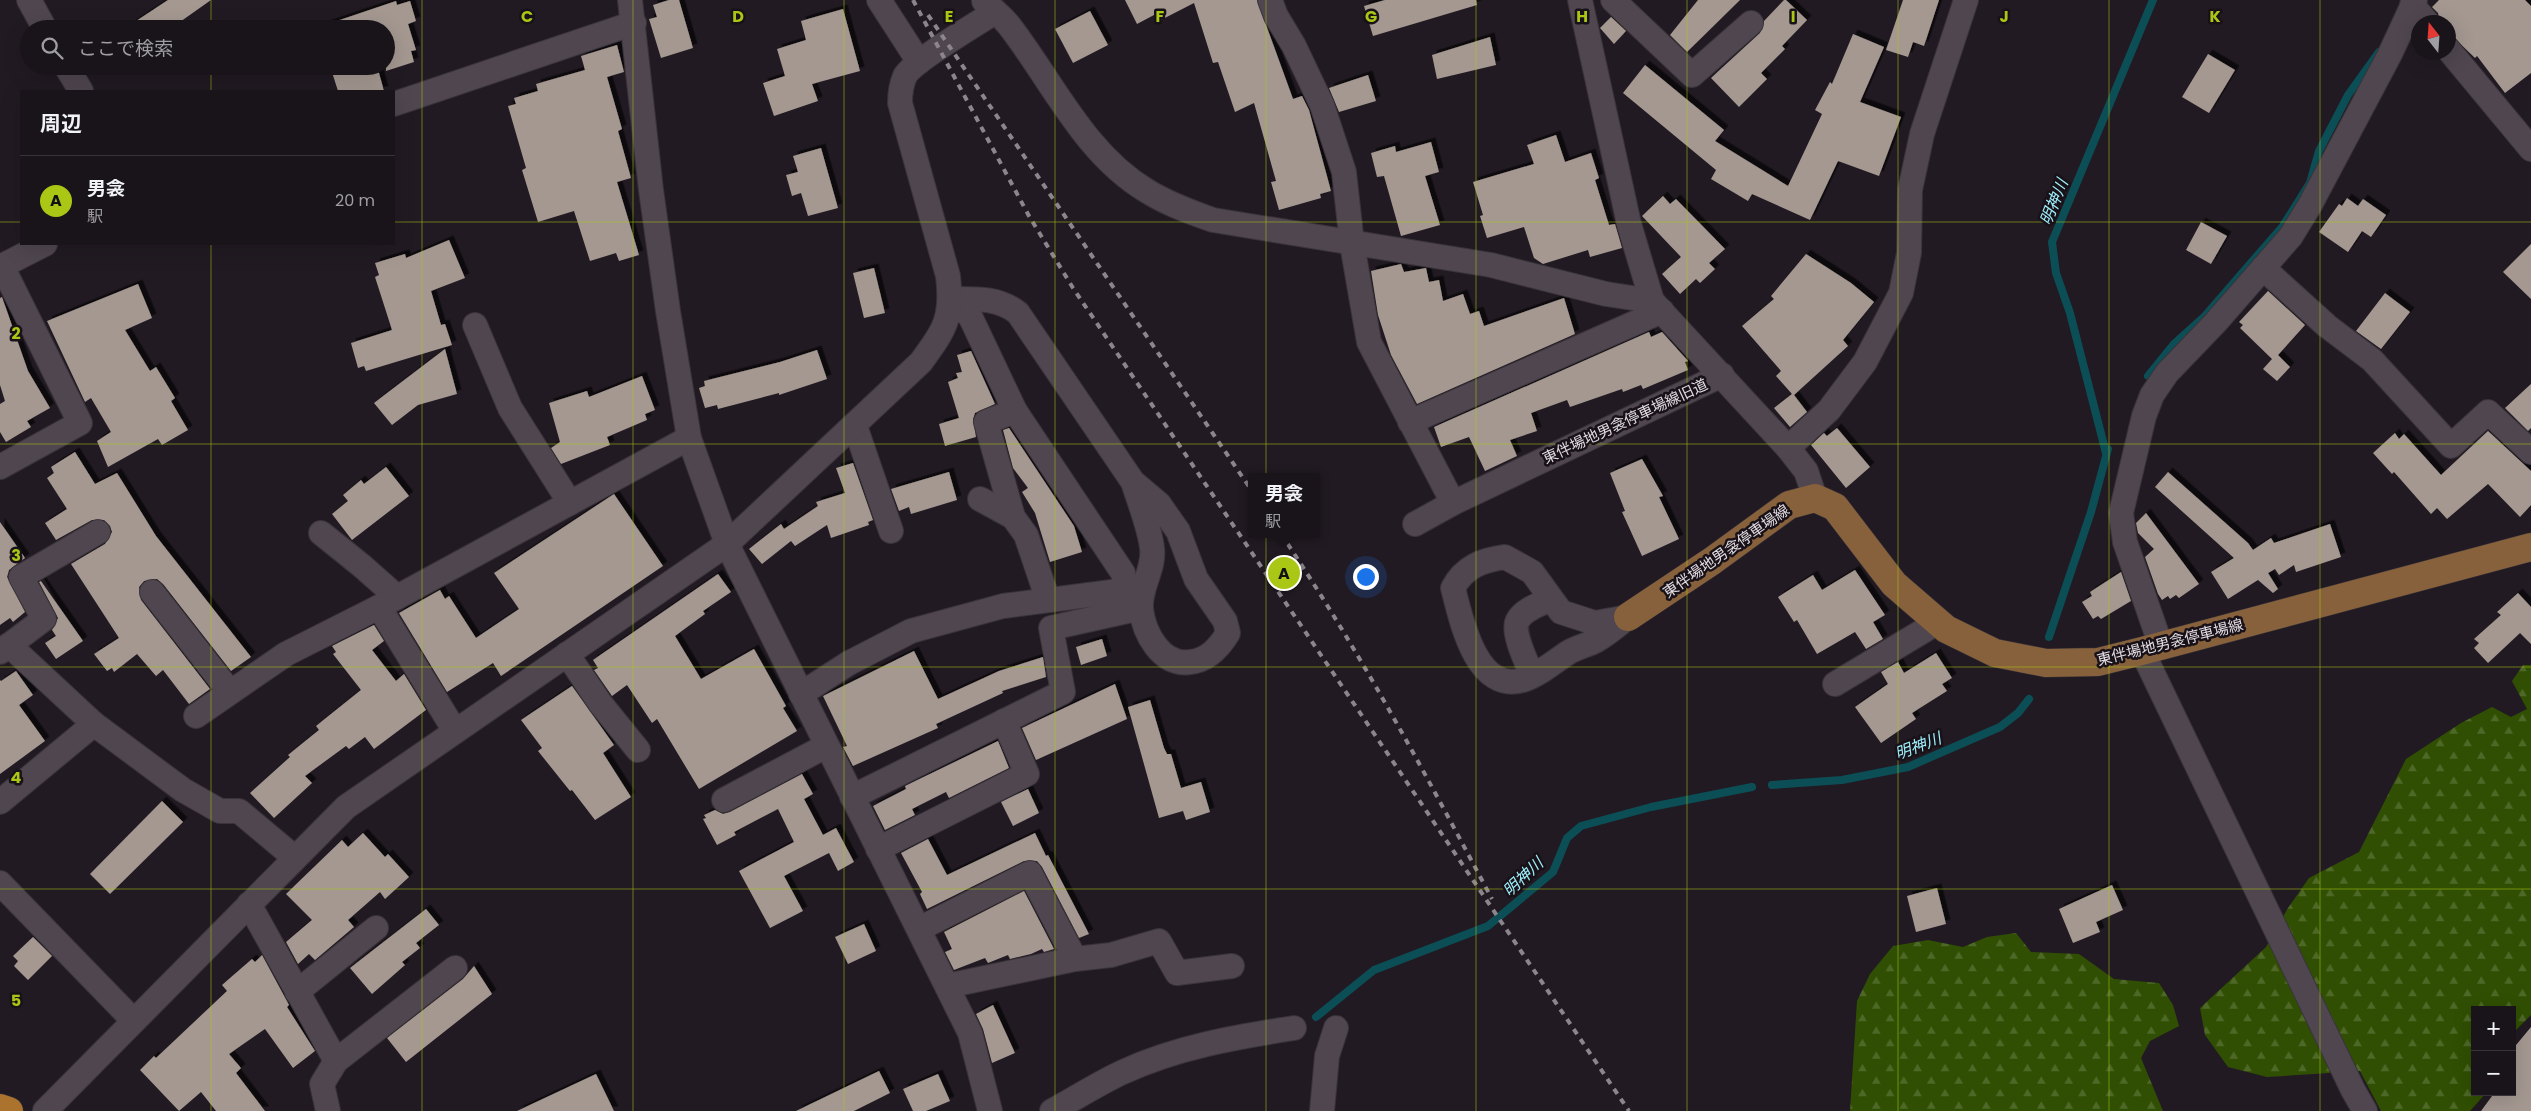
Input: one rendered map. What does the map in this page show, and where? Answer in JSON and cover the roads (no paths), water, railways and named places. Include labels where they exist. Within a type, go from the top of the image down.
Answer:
[{"type":"highway","points":[[0,1108],[10,1111]]},
{"type":"main road","name":"東伴場地男衾停車場線","points":[[1628,617],[1712,561],[1789,505],[1815,498],[1835,507],[1894,584],[1946,629],[1995,653],[2046,663],[2098,662],[2531,547]]},
{"type":"street","points":[[29,0],[40,20]]},
{"type":"street","points":[[878,0],[919,62]]},
{"type":"street","points":[[1270,0],[1276,16],[1294,46],[1322,105],[1344,172],[1352,244],[1369,342],[1452,503]]},
{"type":"street","points":[[1580,0],[1629,224],[1657,306],[1722,375]]},
{"type":"street","points":[[1613,0],[1692,75],[1751,23]]},
{"type":"street","points":[[1788,448],[1829,410],[1865,362],[1902,293],[1909,253],[1910,190],[1922,134],[1966,0]]},
{"type":"street","points":[[45,1111],[346,807],[727,544],[855,426],[921,362],[944,329],[950,312],[950,299],[948,276],[900,103],[900,93],[906,75],[919,62],[989,6],[1010,26],[1092,143],[1116,168],[1146,191],[1176,207],[1213,220],[1491,265],[1657,306]]},
{"type":"street","points":[[2365,1111],[2348,1081],[2151,649],[2125,542],[2121,513],[2144,416],[2152,396],[2167,373],[2216,322],[2291,236],[2310,205],[2390,54],[2418,9]]},
{"type":"street","points":[[395,104],[632,11],[651,190],[668,311],[689,438],[727,544],[970,1032],[986,1110]]},
{"type":"street","points":[[2456,59],[2531,149]]},
{"type":"street","points":[[71,75],[79,90]]},
{"type":"street","points":[[0,467],[80,422],[1,267],[44,245]]},
{"type":"street","points":[[2263,268],[2327,326],[2372,360],[2451,446],[2488,412],[2531,452]]},
{"type":"street","points":[[801,694],[849,663],[911,631],[1003,606],[1127,590],[1123,573],[1015,410],[970,316],[950,299]]},
{"type":"street","points":[[950,299],[995,301],[1003,303],[1018,313],[1133,482],[1159,504],[1178,531],[1196,579],[1225,621],[1228,633],[1219,648],[1200,660],[1178,662],[1161,653],[1154,644],[1141,608],[1151,567],[1152,548],[1133,482]]},
{"type":"street","points":[[1410,422],[1657,306]]},
{"type":"street","points":[[475,325],[510,408],[570,503]]},
{"type":"street","name":"東伴場地男衾停車場線旧道","points":[[1415,524],[1452,503],[1722,375],[1788,448],[1806,471],[1815,498]]},
{"type":"street","points":[[1015,410],[986,422],[1013,516],[1026,535],[1048,600]]},
{"type":"street","points":[[855,426],[891,531]]},
{"type":"street","points":[[196,716],[286,654],[388,602],[689,438]]},
{"type":"street","points":[[980,499],[1013,516]]},
{"type":"street","points":[[98,532],[21,577],[44,619],[5,648],[94,724],[183,790],[220,811],[239,812],[295,858]]},
{"type":"street","points":[[321,533],[362,566],[388,602],[455,731]]},
{"type":"street","points":[[1505,557],[1532,572],[1561,612],[1576,618],[1595,622],[1628,617],[1597,640],[1574,649],[1523,680],[1510,681],[1493,675],[1482,668],[1475,657],[1453,588],[1459,576],[1482,560],[1505,557]]},
{"type":"street","points":[[152,592],[230,692]]},
{"type":"street","points":[[1532,675],[1516,630],[1518,620],[1527,611],[1551,599]]},
{"type":"street","points":[[852,797],[1063,692],[1051,628],[1141,608]]},
{"type":"street","points":[[1835,684],[1938,622]]},
{"type":"street","points":[[567,654],[600,703],[638,750]]},
{"type":"street","points":[[878,849],[1027,774],[1004,721]]},
{"type":"street","points":[[0,802],[94,724]]},
{"type":"street","points":[[724,800],[826,746]]},
{"type":"street","points":[[919,929],[1030,872],[1074,959]]},
{"type":"street","points":[[0,884],[133,1020]]},
{"type":"street","points":[[249,904],[336,1061]]},
{"type":"street","points":[[297,992],[376,928]]},
{"type":"street","points":[[947,986],[1074,959],[1110,955],[1159,941],[1177,973],[1232,966]]},
{"type":"street","points":[[328,1111],[322,1084],[336,1061],[454,968]]},
{"type":"street","points":[[1052,1111],[1123,1072],[1169,1054],[1216,1041],[1294,1028]]},
{"type":"street","points":[[1322,1111],[1327,1056],[1336,1028]]},
{"type":"waterway","name":"明神川","points":[[2106,453],[2070,313],[2056,273],[2052,242],[2153,0]]},
{"type":"waterway","name":"明神川","points":[[2148,376],[2174,344],[2204,317],[2283,226],[2310,183],[2319,151],[2348,95],[2379,52]]},
{"type":"waterway","name":"明神川","points":[[2049,637],[2091,512],[2108,449]]},
{"type":"waterway","name":"明神川","points":[[1772,785],[1842,780],[1908,767],[2000,727],[2018,713],[2029,699]]},
{"type":"waterway","name":"明神川","points":[[1316,1017],[1374,970],[1488,926],[1553,872],[1567,838],[1581,826],[1651,807],[1752,787]]},
{"type":"railway","points":[[913,0],[1029,216],[1073,288],[1629,1111]]},
{"type":"railway","points":[[928,15],[1248,485]]},
{"type":"railway","points":[[1284,538],[1365,668],[1492,899]]},
{"type":"place","name":"男衾","points":[[1284,573]]}]
